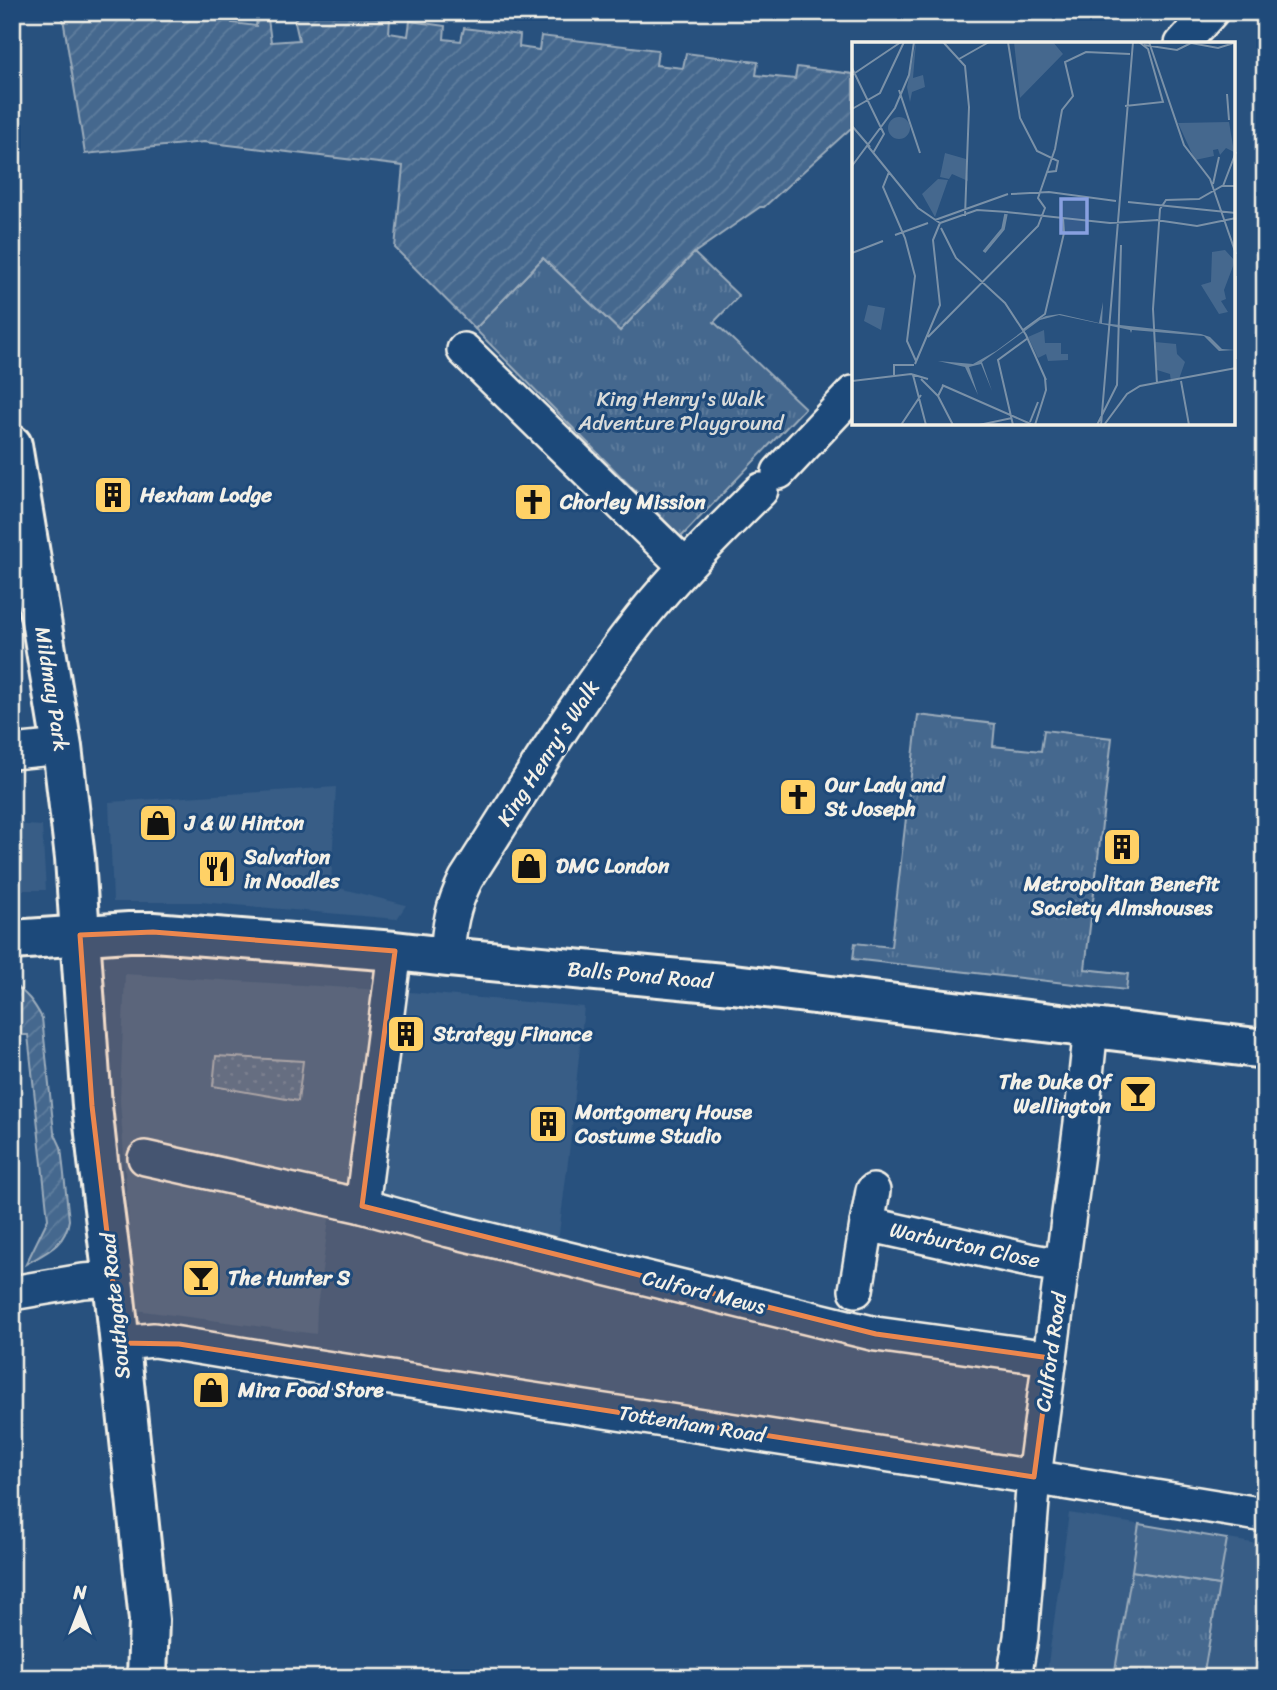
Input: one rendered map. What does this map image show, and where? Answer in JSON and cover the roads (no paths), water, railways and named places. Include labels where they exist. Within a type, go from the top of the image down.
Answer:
[{"type":"main road","name":"Mildmay Park","points":[[12,445],[62,747],[75,858],[80,935]]},
{"type":"main road","name":"Balls Pond Road","points":[[12,940],[163,932],[395,951],[733,984],[1265,1049]]},
{"type":"main road","name":"Southgate Road","points":[[80,935],[92,1106],[149,1620],[147,1678]]},
{"type":"street","points":[[464,350],[685,566]]},
{"type":"street","name":"King Henry's Walk","points":[[447,957],[452,915],[467,879],[602,671],[685,566],[852,394]]},
{"type":"street","points":[[12,751],[62,747]]},
{"type":"street","points":[[362,1206],[395,951]]},
{"type":"street","name":"Culford Road","points":[[1014,1678],[1021,1637],[1034,1477],[1081,1123],[1091,1027]]},
{"type":"street","name":"Culford Mews","points":[[145,1158],[362,1206],[449,1230],[876,1334],[1050,1358]]},
{"type":"street","name":"Warburton Close","points":[[856,1290],[873,1191]]},
{"type":"street","name":"Warburton Close","points":[[867,1224],[1062,1266]]},
{"type":"street","points":[[12,1293],[83,1281],[113,1279]]},
{"type":"street","name":"Tottenham Road","points":[[120,1343],[154,1340],[1034,1477],[1265,1516]]},
{"type":"place","name":"Hexham Lodge","points":[[113,495]]},
{"type":"place","name":"Chorley Mission","points":[[533,502]]},
{"type":"place","name":"Our Lady and St Joseph","points":[[798,797]]},
{"type":"place","name":"J & W Hinton","points":[[158,823]]},
{"type":"place","name":"Metropolitan Benefit Society Almshouses","points":[[1122,847]]},
{"type":"place","name":"DMC London","points":[[529,866]]},
{"type":"place","name":"Salvation in Noodles","points":[[217,869]]},
{"type":"place","name":"Strategy Finance","points":[[406,1034]]},
{"type":"place","name":"The Duke Of Wellington","points":[[1138,1094]]},
{"type":"place","name":"Montgomery House Costume Studio","points":[[548,1124]]},
{"type":"place","name":"The Hunter S","points":[[201,1278]]},
{"type":"place","name":"Mira Food Store","points":[[211,1390]]},
{"type":"park label","name":"King Henry's Walk Adventure Playground","points":[[681,411]]}]
